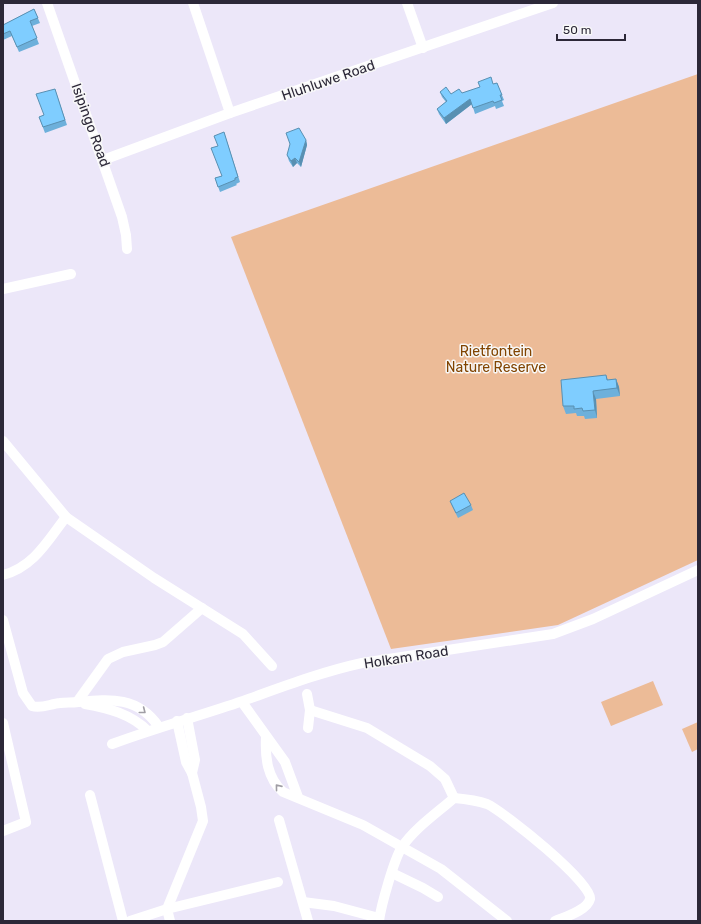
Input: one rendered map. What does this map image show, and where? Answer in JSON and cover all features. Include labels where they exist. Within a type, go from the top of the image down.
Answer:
[{"type":"street","name":"Isipingo Road","points":[[47,3],[122,217],[127,249]]},
{"type":"street","points":[[193,3],[230,113]]},
{"type":"street","points":[[407,3],[423,48]]},
{"type":"street","name":"Hluhluwe Road","points":[[103,160],[230,113],[552,3]]},
{"type":"street","points":[[3,289],[71,274]]},
{"type":"street","points":[[3,441],[66,516],[243,634],[272,666]]},
{"type":"street","points":[[3,575],[14,572],[25,566],[44,548],[66,516]]},
{"type":"street","name":"Holkam Road","points":[[112,744],[148,730],[242,702],[314,676],[362,663],[553,634],[594,619],[698,570]]},
{"type":"street","points":[[77,702],[108,659],[123,652],[155,646],[163,642],[202,608]]},
{"type":"street","points":[[3,620],[23,693],[28,703],[36,707],[60,702],[77,702],[98,699],[124,700],[141,709],[159,727]]},
{"type":"street","points":[[307,694],[310,710],[308,728]]},
{"type":"street","points":[[77,702],[104,708],[131,718],[138,721],[148,730]]},
{"type":"street","points":[[242,702],[285,762],[298,797]]},
{"type":"street","points":[[310,710],[368,728],[424,762],[445,779],[454,798]]},
{"type":"street","points":[[186,719],[199,745],[194,752],[195,760],[192,773]]},
{"type":"street","points":[[170,921],[167,909],[203,821],[203,814],[192,773],[186,762],[186,719]]},
{"type":"street","points":[[3,723],[6,746],[26,822],[3,831]]},
{"type":"street","points":[[266,737],[265,758],[275,784],[283,792],[364,824],[401,848],[441,869],[507,921]]},
{"type":"street","points":[[90,795],[124,921]]},
{"type":"street","points":[[303,902],[334,906],[379,919],[401,848],[413,834],[454,798]]},
{"type":"street","points":[[454,798],[478,802],[495,809],[560,861],[584,884],[590,894],[590,899],[587,904],[581,909],[555,921]]},
{"type":"street","points":[[279,820],[308,921]]},
{"type":"street","points":[[392,873],[438,896]]},
{"type":"street","points":[[130,921],[167,909],[278,882]]},
{"type":"green space","name":"Rietfontein Nature Reserve","points":[[698,74],[698,560],[558,625],[391,649],[231,237]]},
{"type":"green space","points":[[653,681],[663,705],[611,726],[601,702]]},
{"type":"green space","points":[[698,722],[698,749],[692,752],[682,729]]},
{"type":"building","points":[[34,9],[38,18],[30,21],[37,38],[17,47],[10,31],[3,34],[3,25]]},
{"type":"building","points":[[491,77],[493,84],[497,83],[502,95],[500,95],[502,100],[494,103],[493,101],[473,108],[470,99],[444,118],[437,109],[447,101],[440,92],[446,87],[451,94],[459,89],[462,93],[480,87],[478,82]]},
{"type":"building","points":[[55,89],[65,120],[43,127],[39,117],[44,115],[36,94]]},
{"type":"building","points":[[299,128],[306,140],[299,162],[295,158],[291,161],[287,155],[290,144],[286,133]]},
{"type":"building","points":[[224,132],[238,177],[235,178],[235,180],[218,187],[215,178],[222,176],[211,148],[218,146],[214,136]]},
{"type":"building","points":[[606,375],[607,380],[616,379],[617,388],[593,391],[595,410],[583,411],[582,408],[574,409],[574,406],[563,406],[561,380]]},
{"type":"building","points":[[464,493],[471,505],[456,513],[450,501]]}]
